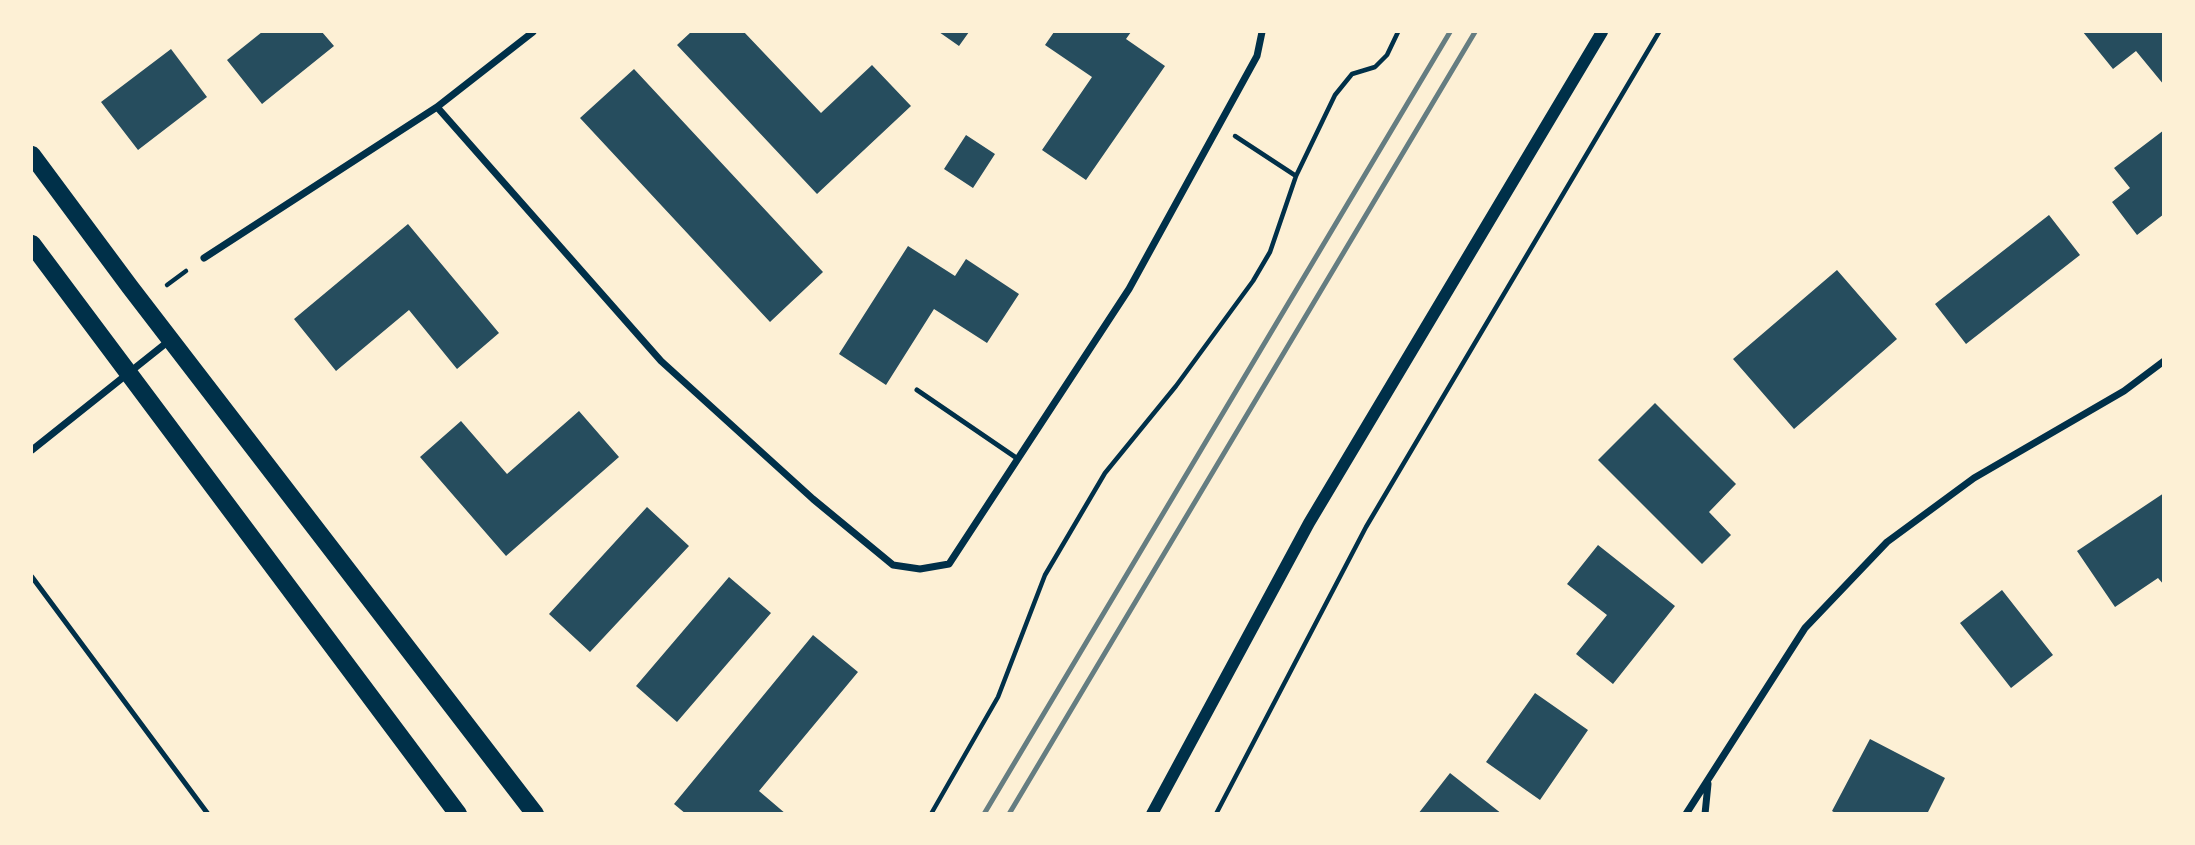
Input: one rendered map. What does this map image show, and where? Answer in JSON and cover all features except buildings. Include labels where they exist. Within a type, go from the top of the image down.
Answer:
[{"type":"main road","points":[[32,155],[170,340],[536,814]]},
{"type":"main road","points":[[32,244],[458,814]]},
{"type":"street","points":[[204,258],[437,107],[534,32]]},
{"type":"street","points":[[437,107],[661,362],[813,499],[893,565],[920,569],[949,564],[1129,289],[1257,56],[1262,32]]},
{"type":"street","points":[[1152,814],[1309,523],[1602,32]]},
{"type":"street","points":[[32,450],[170,340]]},
{"type":"street","points":[[1686,814],[1805,628],[1887,542],[1974,478],[2124,391],[2164,361]]},
{"type":"street","points":[[1705,814],[1709,779]]},
{"type":"lane","points":[[917,390],[1018,459]]},
{"type":"lane","points":[[32,578],[208,814]]},
{"type":"path","points":[[931,814],[998,697],[1045,575],[1105,473],[1176,386],[1253,281],[1270,252],[1296,176],[1335,95],[1352,74],[1375,66],[1387,55],[1398,32]]},
{"type":"path","points":[[1216,814],[1366,527],[1659,32]]},
{"type":"path","points":[[1219,125],[1296,176]]},
{"type":"railway","points":[[984,814],[1450,32]]},
{"type":"railway","points":[[1009,814],[1475,32]]}]
